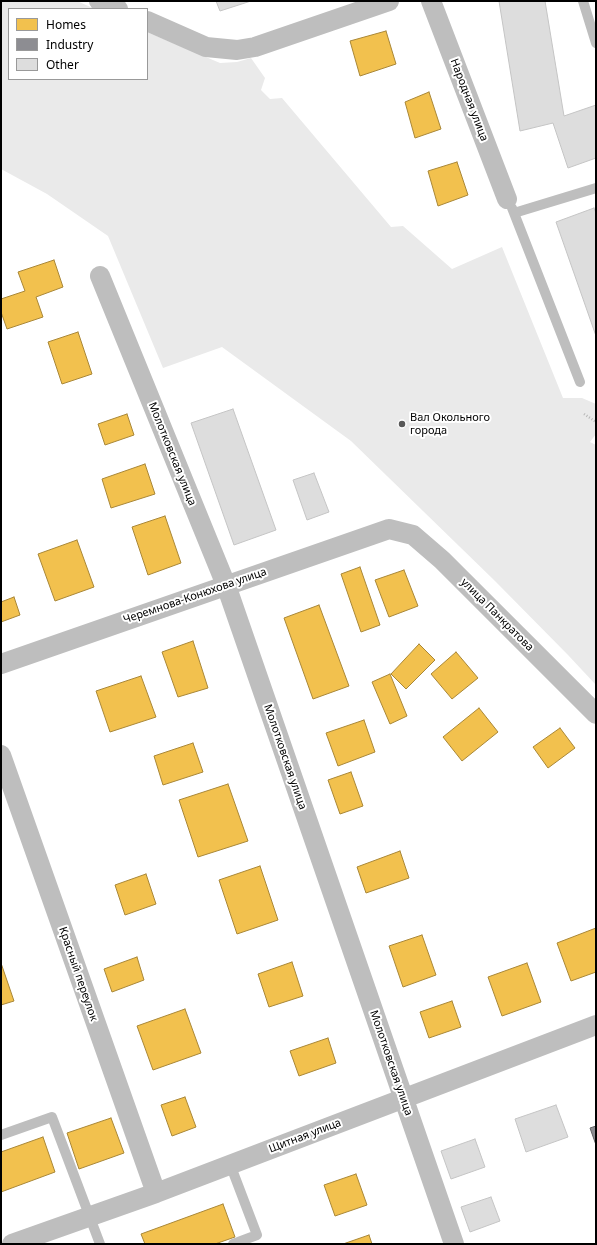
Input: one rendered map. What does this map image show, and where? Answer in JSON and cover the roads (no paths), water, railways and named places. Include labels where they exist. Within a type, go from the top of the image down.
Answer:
[{"type":"street","points":[[100,1],[116,8]]},
{"type":"street","points":[[148,21],[206,47],[237,50],[255,47],[388,1]]},
{"type":"street","name":"Народная улица","points":[[431,1],[511,206]]},
{"type":"street","name":"Молотковская улица","points":[[100,276],[226,585],[454,1244]]},
{"type":"street","name":"Черемнова-Конюхова улица","points":[[1,664],[389,529]]},
{"type":"street","name":"улица Панкратова","points":[[389,529],[413,534],[596,714]]},
{"type":"street","name":"Красный переулок","points":[[1,755],[156,1193]]},
{"type":"street","name":"Щитная улица","points":[[12,1244],[156,1193],[596,1025]]},
{"type":"lane","points":[[583,1],[596,43]]},
{"type":"lane","points":[[580,382],[511,206],[596,188]]},
{"type":"lane","points":[[1,1135],[52,1117],[100,1244]]},
{"type":"lane","points":[[230,1164],[257,1235],[233,1244]]},
{"type":"place","name":"Вал Окольного города","points":[[402,424]]}]
